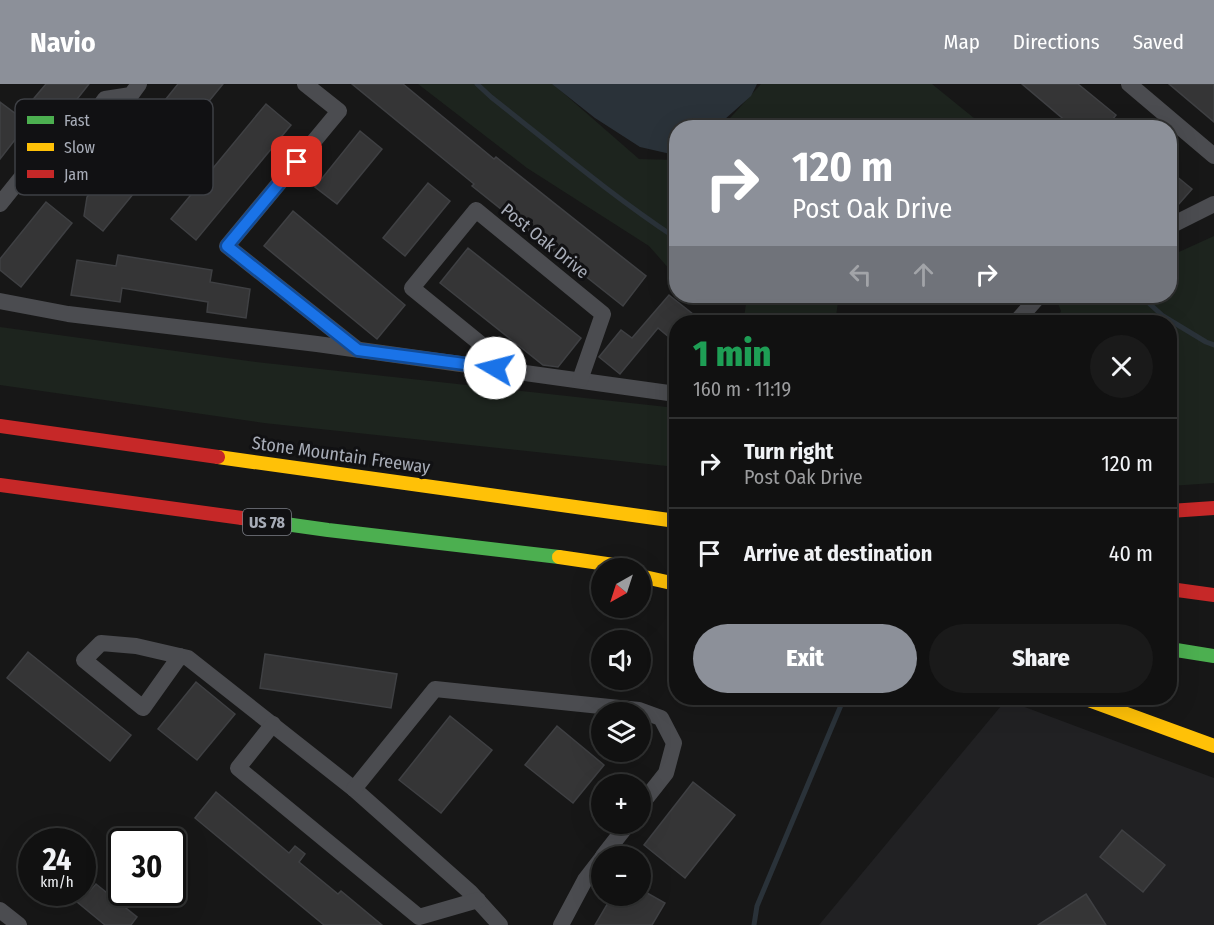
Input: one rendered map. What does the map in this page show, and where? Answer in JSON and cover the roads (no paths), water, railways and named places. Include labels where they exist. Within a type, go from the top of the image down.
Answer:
[{"type":"highway","name":"Stone Mountain Freeway","points":[[0,426],[669,520]]},
{"type":"highway","name":"US 78","points":[[0,484],[328,530],[591,561]]},
{"type":"highway","points":[[535,501],[669,509]]},
{"type":"highway","points":[[1177,511],[1214,508]]},
{"type":"highway","points":[[535,553],[591,565]]},
{"type":"highway","points":[[651,571],[669,574]]},
{"type":"highway","points":[[651,578],[669,582]]},
{"type":"highway","points":[[1177,590],[1214,595]]},
{"type":"highway","points":[[1177,650],[1214,656]]},
{"type":"highway","points":[[1102,705],[1214,746]]},
{"type":"street","points":[[105,99],[131,95],[139,84]]},
{"type":"street","points":[[305,84],[339,111],[227,246],[358,350]]},
{"type":"street","points":[[1129,84],[1172,120]]},
{"type":"street","points":[[1177,125],[1214,156]]},
{"type":"street","points":[[0,204],[15,185]]},
{"type":"street","points":[[1177,222],[1214,204]]},
{"type":"street","name":"Post Oak Drive","points":[[514,371],[412,288],[476,210],[603,314],[580,380]]},
{"type":"street","points":[[0,301],[68,314],[358,350],[669,393]]},
{"type":"street","points":[[1022,315],[1033,303]]},
{"type":"street","points":[[180,656],[142,708],[84,660],[101,643],[136,646],[180,656],[188,658],[354,789],[470,892],[500,925]]},
{"type":"street","points":[[354,789],[435,689],[639,710],[661,718],[674,743],[666,773],[651,792]]},
{"type":"street","points":[[273,724],[238,768],[419,917],[478,900]]},
{"type":"street","points":[[611,846],[620,834]]},
{"type":"street","points":[[561,925],[591,872]]},
{"type":"street","points":[[0,910],[19,925]]},
{"type":"waterway","points":[[477,84],[582,170],[669,233]]},
{"type":"waterway","points":[[1149,303],[1162,315]]},
{"type":"waterway","points":[[1177,324],[1214,345]]},
{"type":"waterway","points":[[754,925],[757,906],[841,705]]}]
